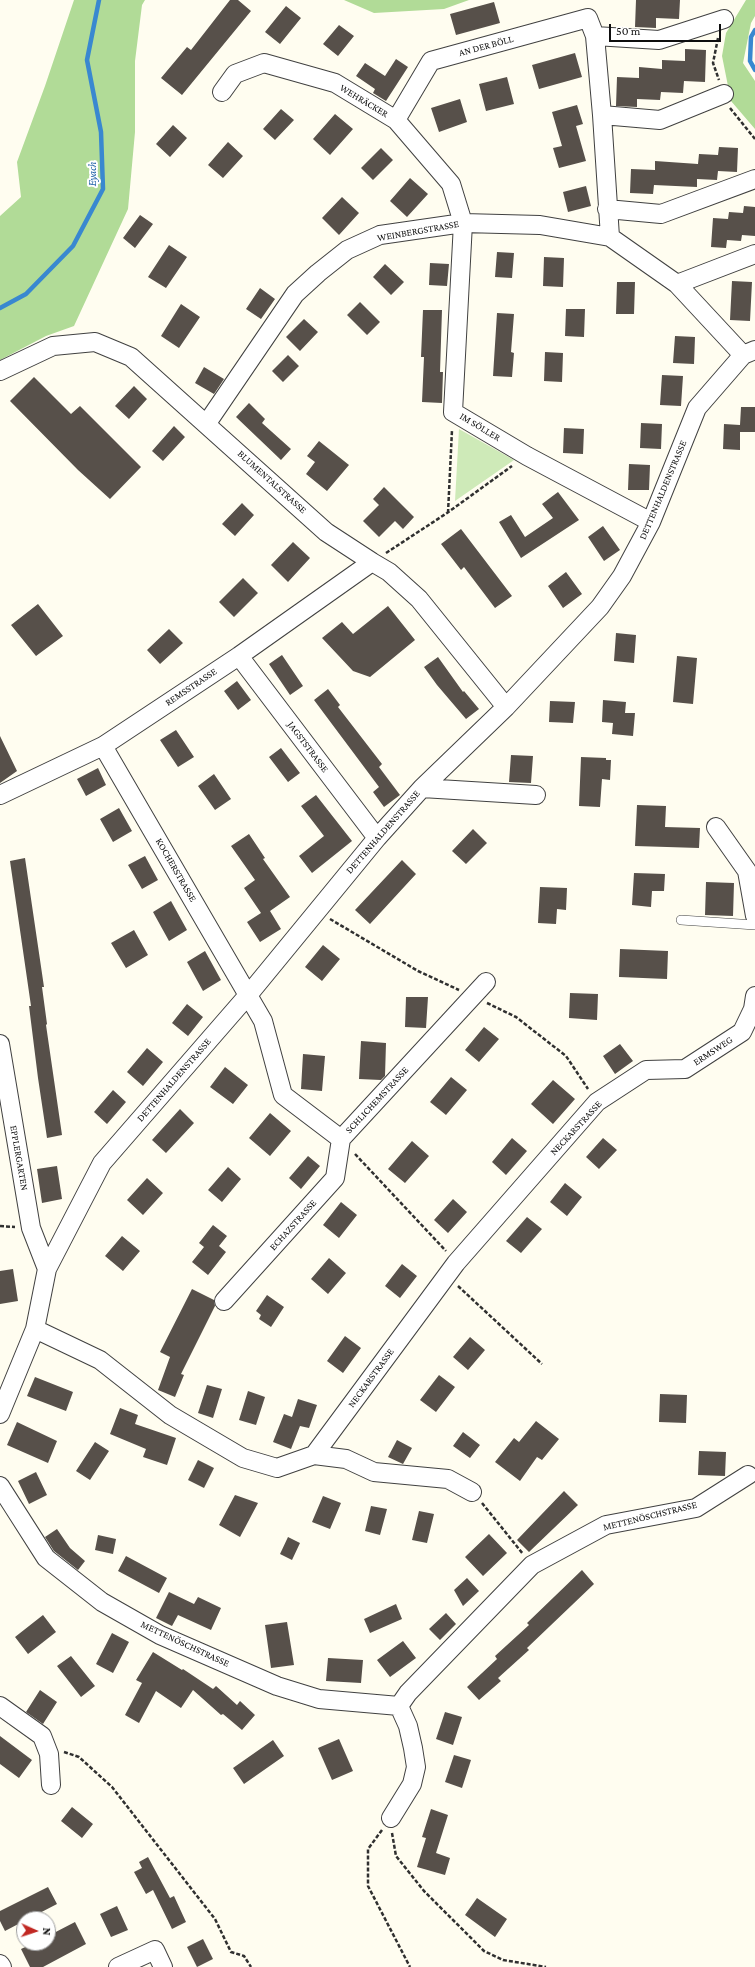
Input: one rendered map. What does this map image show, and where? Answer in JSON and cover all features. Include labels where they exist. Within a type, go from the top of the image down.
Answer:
[{"type":"street","name":"AN DER BÖLL","points":[[396,120],[431,61],[588,18],[595,36],[610,237]]},
{"type":"street","points":[[595,36],[659,40],[724,19]]},
{"type":"street","name":"WEHRÄCKER","points":[[222,92],[235,74],[264,63],[335,83],[396,120],[451,184],[463,223]]},
{"type":"street","points":[[602,115],[660,120],[724,94]]},
{"type":"street","points":[[607,209],[661,214],[755,179]]},
{"type":"street","name":"WEINBERGSTRASSE","points":[[207,423],[295,294],[347,250],[380,235],[463,223],[540,225],[610,237],[677,284],[749,352]]},
{"type":"street","name":"IM SÖLLER","points":[[463,223],[453,412],[527,456],[651,522]]},
{"type":"street","points":[[677,284],[755,254]]},
{"type":"street","name":"BLUMENTALSTRASSE","points":[[0,371],[53,346],[95,342],[131,357],[207,423],[326,532],[389,572],[419,599],[506,708]]},
{"type":"street","name":"DETTENHALDENSTRASSE","points":[[0,1414],[35,1329],[47,1269],[102,1163],[249,994],[377,838],[422,788],[506,708],[600,607],[622,576],[651,522],[697,408],[749,352]]},
{"type":"street","name":"REMSSTRASSE","points":[[0,795],[103,746],[239,656],[372,562]]},
{"type":"street","name":"JAGSTSTRASSE","points":[[239,656],[377,838]]},
{"type":"street","name":"KOCHERSTRASSE","points":[[103,746],[249,994]]},
{"type":"street","name":"DETTENHALDENSTRASSE","points":[[422,788],[536,795]]},
{"type":"street","points":[[716,827],[747,871],[755,916]]},
{"type":"street","name":"SCHLICHEMSTRASSE","points":[[249,994],[263,1021],[283,1095],[341,1139],[486,982]]},
{"type":"street","name":"ERMSWEG","points":[[646,1070],[685,1069],[742,1032],[752,1009],[755,996]]},
{"type":"street","name":"EPPLERGARTEN","points":[[0,1044],[31,1228],[47,1269]]},
{"type":"street","name":"NECKARSTRASSE","points":[[314,1455],[456,1262],[597,1102],[646,1070]]},
{"type":"street","name":"ECHAZSTRASSE","points":[[224,1300],[336,1178],[341,1139]]},
{"type":"street","points":[[35,1329],[100,1360],[170,1415],[243,1458],[277,1468],[314,1455],[346,1459],[374,1472],[448,1479],[472,1492]]},
{"type":"street","name":"METTENÖSCHSTRASSE","points":[[0,1486],[46,1558],[102,1602],[160,1635],[277,1686],[319,1699],[399,1706],[408,1693],[532,1565],[606,1525],[696,1508],[748,1475]]},
{"type":"street","points":[[0,1706],[42,1736],[49,1754],[51,1785]]},
{"type":"street","points":[[391,1818],[412,1784],[416,1767],[408,1726],[399,1706]]},
{"type":"street","points":[[118,1967],[155,1950],[163,1967]]},
{"type":"lane","points":[[681,920],[755,925]]},
{"type":"path","points":[[448,513],[453,412]]},
{"type":"path","points":[[372,562],[448,513],[527,456]]},
{"type":"path","points":[[317,910],[418,971],[516,1017],[566,1056],[597,1102]]},
{"type":"path","points":[[341,1139],[456,1262],[457,1286],[542,1364]]},
{"type":"path","points":[[472,1492],[532,1565]]},
{"type":"path","points":[[46,1747],[79,1756],[112,1787],[215,1919],[231,1952],[244,1956],[251,1967]]},
{"type":"path","points":[[391,1818],[368,1849],[368,1886],[410,1967]]},
{"type":"path","points":[[391,1818],[392,1839],[396,1856],[424,1891],[484,1951],[503,1960],[546,1967]]},
{"type":"green space","points":[[74,0],[145,0],[142,5],[135,61],[135,132],[128,209],[74,326],[46,336],[0,360],[0,216],[21,197],[17,162]]},
{"type":"green space","points":[[344,0],[469,0],[444,9],[374,13]]},
{"type":"green space","points":[[746,0],[755,0],[755,16],[751,23],[743,63],[755,81],[755,129],[731,101],[722,56],[726,33]]},
{"type":"green space","points":[[459,429],[514,460],[455,501]]},
{"type":"building","points":[[230,0],[238,0],[251,11],[182,95],[161,78],[187,47],[191,50]]},
{"type":"building","points":[[636,0],[680,0],[679,19],[656,18],[656,28],[635,27]]},
{"type":"building","points":[[494,2],[500,23],[456,35],[450,14]]},
{"type":"building","points":[[286,6],[301,18],[280,44],[265,32]]},
{"type":"building","points":[[339,25],[354,36],[338,56],[323,44]]},
{"type":"building","points":[[685,49],[706,50],[705,82],[684,81],[683,93],[661,92],[660,100],[637,99],[637,107],[616,106],[617,77],[639,78],[639,67],[662,69],[662,60],[685,61]]},
{"type":"building","points":[[575,53],[582,77],[539,89],[532,65]]},
{"type":"building","points":[[396,59],[408,67],[386,101],[373,93],[375,89],[356,76],[365,63],[385,76]]},
{"type":"building","points":[[507,77],[514,104],[486,111],[479,84]]},
{"type":"building","points":[[460,99],[467,122],[439,132],[431,108]]},
{"type":"building","points":[[577,105],[583,124],[576,126],[586,161],[559,168],[553,148],[562,146],[552,112]]},
{"type":"building","points":[[281,109],[294,120],[275,140],[263,129]]},
{"type":"building","points":[[335,114],[353,129],[330,155],[313,139]]},
{"type":"building","points":[[173,125],[187,138],[170,157],[156,144]]},
{"type":"building","points":[[228,142],[243,156],[223,178],[208,165]]},
{"type":"building","points":[[719,147],[738,148],[737,172],[718,171],[717,180],[697,179],[697,187],[654,185],[653,194],[630,193],[631,169],[655,170],[655,161],[698,164],[699,154],[718,155]]},
{"type":"building","points":[[381,148],[393,160],[373,180],[361,168]]},
{"type":"building","points":[[410,178],[428,194],[407,217],[390,201]]},
{"type":"building","points":[[586,186],[591,206],[568,212],[563,192]]},
{"type":"building","points":[[342,197],[359,213],[339,235],[322,218]]},
{"type":"building","points":[[744,206],[755,207],[755,236],[742,235],[741,241],[727,240],[726,248],[711,247],[713,218],[728,219],[729,212],[743,213]]},
{"type":"building","points":[[140,215],[153,224],[135,248],[123,238]]},
{"type":"building","points":[[169,245],[187,257],[166,288],[148,277]]},
{"type":"building","points":[[497,252],[514,253],[512,278],[495,277]]},
{"type":"building","points":[[544,257],[564,258],[563,287],[543,286]]},
{"type":"building","points":[[430,263],[449,264],[447,286],[429,285]]},
{"type":"building","points":[[385,264],[404,282],[391,295],[373,277]]},
{"type":"building","points":[[732,281],[752,282],[750,321],[730,320]]},
{"type":"building","points":[[617,282],[635,282],[634,314],[616,314]]},
{"type":"building","points":[[260,288],[275,299],[261,319],[246,309]]},
{"type":"building","points":[[360,302],[380,322],[367,335],[347,315]]},
{"type":"building","points":[[181,304],[200,317],[179,348],[161,336]]},
{"type":"building","points":[[566,309],[585,309],[584,337],[565,336]]},
{"type":"building","points":[[423,310],[442,310],[440,372],[443,372],[442,403],[422,402],[424,357],[421,357]]},
{"type":"building","points":[[497,313],[514,314],[511,352],[514,353],[512,377],[493,376]]},
{"type":"building","points":[[304,319],[318,332],[300,351],[286,337]]},
{"type":"building","points":[[675,336],[695,337],[694,364],[673,363]]},
{"type":"building","points":[[545,352],[563,353],[562,382],[544,381]]},
{"type":"building","points":[[288,355],[299,366],[283,382],[272,371]]},
{"type":"building","points":[[204,367],[224,379],[214,394],[195,383]]},
{"type":"building","points":[[662,375],[683,376],[681,406],[660,405]]},
{"type":"building","points":[[34,377],[71,414],[80,406],[141,467],[110,499],[78,470],[10,401]]},
{"type":"building","points":[[134,386],[147,399],[129,419],[115,406]]},
{"type":"building","points":[[249,403],[265,419],[262,423],[291,449],[281,460],[236,417]]},
{"type":"building","points":[[741,407],[755,407],[755,432],[740,432],[740,450],[723,449],[724,424],[740,425]]},
{"type":"building","points":[[641,423],[662,424],[661,449],[640,448]]},
{"type":"building","points":[[174,426],[185,437],[163,461],[152,451]]},
{"type":"building","points":[[564,428],[584,429],[583,454],[563,453]]},
{"type":"building","points":[[319,441],[349,465],[327,491],[306,474],[315,462],[307,456]]},
{"type":"building","points":[[629,464],[650,465],[649,490],[628,490]]},
{"type":"building","points":[[384,487],[414,517],[403,529],[395,521],[379,537],[363,521],[379,505],[373,499]]},
{"type":"building","points":[[558,492],[579,520],[521,558],[499,522],[511,515],[525,537],[553,518],[542,504]]},
{"type":"building","points":[[242,503],[254,515],[235,536],[222,524]]},
{"type":"building","points":[[603,526],[620,550],[604,561],[588,537]]},
{"type":"building","points":[[461,529],[512,596],[495,608],[464,567],[461,570],[441,544]]},
{"type":"building","points":[[293,542],[310,558],[288,582],[271,565]]},
{"type":"building","points":[[566,572],[582,594],[563,608],[548,586]]},
{"type":"building","points":[[243,578],[258,593],[234,617],[219,602]]},
{"type":"building","points":[[38,604],[63,636],[36,656],[11,625]]},
{"type":"building","points":[[388,606],[415,640],[370,677],[353,671],[322,638],[342,622],[353,634]]},
{"type":"building","points":[[169,629],[183,643],[160,664],[147,650]]},
{"type":"building","points":[[616,633],[636,635],[634,663],[614,661]]},
{"type":"building","points":[[282,655],[303,686],[290,695],[269,664]]},
{"type":"building","points":[[677,656],[697,658],[693,704],[673,702]]},
{"type":"building","points":[[438,657],[463,692],[464,691],[479,709],[466,719],[424,667]]},
{"type":"building","points":[[237,681],[251,700],[238,710],[224,691]]},
{"type":"building","points":[[328,689],[340,705],[338,707],[382,764],[379,767],[400,795],[384,807],[373,792],[379,787],[314,700]]},
{"type":"building","points":[[603,700],[626,702],[625,713],[635,713],[633,736],[612,734],[613,723],[602,722]]},
{"type":"building","points":[[550,701],[575,702],[573,723],[549,722]]},
{"type":"building","points":[[176,730],[194,757],[178,767],[160,740]]},
{"type":"building","points":[[0,736],[17,771],[0,783]]},
{"type":"building","points":[[281,748],[300,773],[288,782],[269,757]]},
{"type":"building","points":[[511,755],[533,756],[531,783],[509,782]]},
{"type":"building","points":[[581,757],[606,758],[606,760],[611,760],[610,780],[602,779],[600,807],[579,806]]},
{"type":"building","points":[[98,768],[106,785],[86,796],[77,779]]},
{"type":"building","points":[[214,774],[231,799],[215,810],[198,786]]},
{"type":"building","points":[[316,795],[352,841],[312,873],[299,856],[324,836],[301,806]]},
{"type":"building","points":[[637,805],[666,806],[665,827],[700,828],[699,848],[635,846]]},
{"type":"building","points":[[119,808],[132,831],[113,842],[100,819]]},
{"type":"building","points":[[473,829],[487,843],[466,864],[452,851]]},
{"type":"building","points":[[249,834],[265,858],[263,859],[290,897],[270,911],[281,929],[260,942],[247,922],[261,913],[244,888],[255,880],[231,846]]},
{"type":"building","points":[[145,856],[158,880],[142,889],[128,865]]},
{"type":"building","points":[[25,858],[44,987],[42,987],[46,1025],[62,1135],[47,1138],[29,1006],[31,1006],[10,861]]},
{"type":"building","points":[[402,860],[416,874],[370,924],[355,910]]},
{"type":"building","points":[[634,873],[665,874],[664,891],[652,891],[651,907],[632,905]]},
{"type":"building","points":[[706,882],[734,883],[733,916],[705,915]]},
{"type":"building","points":[[540,887],[567,888],[566,910],[557,909],[556,924],[538,923]]},
{"type":"building","points":[[171,901],[187,930],[169,941],[153,912]]},
{"type":"building","points":[[134,930],[148,955],[126,968],[111,943]]},
{"type":"building","points":[[323,945],[340,959],[322,981],[305,967]]},
{"type":"building","points":[[620,949],[668,951],[667,979],[619,977]]},
{"type":"building","points":[[205,951],[221,980],[203,991],[187,962]]},
{"type":"building","points":[[570,993],[598,994],[597,1020],[569,1018]]},
{"type":"building","points":[[406,997],[428,997],[426,1028],[405,1027]]},
{"type":"building","points":[[187,1004],[203,1017],[188,1036],[172,1023]]},
{"type":"building","points":[[484,1027],[499,1039],[479,1062],[465,1050]]},
{"type":"building","points":[[361,1041],[386,1043],[385,1076],[381,1080],[359,1079]]},
{"type":"building","points":[[620,1044],[633,1061],[615,1074],[603,1056]]},
{"type":"building","points":[[147,1048],[163,1062],[143,1086],[127,1072]]},
{"type":"building","points":[[303,1054],[325,1056],[322,1091],[301,1089]]},
{"type":"building","points":[[225,1067],[248,1085],[233,1104],[210,1087]]},
{"type":"building","points":[[451,1077],[467,1090],[446,1115],[430,1102]]},
{"type":"building","points":[[553,1080],[575,1099],[553,1124],[531,1104]]},
{"type":"building","points":[[113,1090],[126,1102],[107,1124],[94,1112]]},
{"type":"building","points":[[180,1109],[194,1123],[166,1153],[152,1140]]},
{"type":"building","points":[[270,1113],[291,1131],[270,1156],[249,1138]]},
{"type":"building","points":[[512,1138],[527,1151],[506,1175],[492,1162]]},
{"type":"building","points":[[603,1138],[617,1150],[599,1169],[586,1157]]},
{"type":"building","points":[[412,1141],[429,1156],[405,1183],[388,1169]]},
{"type":"building","points":[[308,1156],[320,1166],[301,1189],[289,1178]]},
{"type":"building","points":[[57,1166],[62,1199],[42,1203],[37,1169]]},
{"type":"building","points":[[228,1167],[241,1179],[222,1202],[208,1190]]},
{"type":"building","points":[[147,1178],[163,1193],[143,1215],[127,1200]]},
{"type":"building","points":[[565,1183],[582,1197],[567,1216],[550,1202]]},
{"type":"building","points":[[453,1199],[467,1212],[448,1233],[434,1220]]},
{"type":"building","points":[[341,1202],[357,1215],[339,1238],[323,1225]]},
{"type":"building","points":[[527,1217],[542,1229],[521,1253],[506,1241]]},
{"type":"building","points":[[213,1225],[227,1236],[219,1246],[226,1252],[208,1275],[192,1262],[204,1247],[199,1243]]},
{"type":"building","points":[[122,1236],[140,1251],[123,1271],[105,1256]]},
{"type":"building","points":[[329,1258],[346,1273],[328,1294],[311,1279]]},
{"type":"building","points":[[402,1264],[417,1276],[400,1298],[385,1286]]},
{"type":"building","points":[[13,1269],[18,1301],[0,1304],[0,1271]]},
{"type":"building","points":[[192,1289],[214,1300],[215,1306],[181,1374],[184,1375],[175,1397],[158,1390],[170,1357],[160,1352]]},
{"type":"building","points":[[267,1295],[284,1307],[271,1327],[259,1319],[261,1315],[256,1311]]},
{"type":"building","points":[[345,1336],[361,1348],[343,1373],[327,1361]]},
{"type":"building","points":[[470,1337],[485,1350],[468,1370],[453,1357]]},
{"type":"building","points":[[439,1375],[455,1387],[436,1412],[420,1400]]},
{"type":"building","points":[[35,1377],[73,1392],[66,1411],[27,1396]]},
{"type":"building","points":[[207,1385],[222,1389],[213,1418],[198,1413]]},
{"type":"building","points":[[248,1391],[265,1397],[256,1425],[239,1420]]},
{"type":"building","points":[[660,1394],[687,1395],[686,1423],[659,1422]]},
{"type":"building","points":[[298,1399],[317,1405],[309,1428],[300,1426],[291,1449],[273,1442],[284,1414],[292,1417]]},
{"type":"building","points":[[120,1408],[138,1415],[135,1424],[176,1438],[167,1465],[143,1457],[146,1449],[110,1434]]},
{"type":"building","points":[[536,1421],[559,1439],[542,1460],[537,1457],[520,1481],[495,1462],[514,1438],[519,1442]]},
{"type":"building","points":[[17,1422],[57,1441],[48,1463],[7,1445]]},
{"type":"building","points":[[463,1432],[480,1445],[470,1458],[453,1446]]},
{"type":"building","points":[[397,1440],[412,1448],[403,1464],[388,1457]]},
{"type":"building","points":[[95,1442],[109,1451],[90,1480],[76,1471]]},
{"type":"building","points":[[699,1451],[726,1452],[725,1476],[698,1475]]},
{"type":"building","points":[[198,1460],[214,1468],[204,1488],[188,1480]]},
{"type":"building","points":[[36,1472],[47,1495],[29,1504],[18,1481]]},
{"type":"building","points":[[564,1491],[578,1505],[529,1552],[517,1540]]},
{"type":"building","points":[[235,1495],[258,1503],[240,1537],[219,1525]]},
{"type":"building","points":[[323,1496],[341,1503],[330,1529],[312,1522]]},
{"type":"building","points":[[371,1506],[387,1509],[380,1535],[365,1531]]},
{"type":"building","points":[[419,1511],[434,1514],[427,1543],[412,1540]]},
{"type":"building","points":[[57,1529],[70,1548],[85,1561],[78,1570],[54,1551],[45,1537]]},
{"type":"building","points":[[489,1534],[507,1553],[483,1576],[465,1557]]},
{"type":"building","points":[[98,1535],[116,1539],[113,1554],[95,1550]]},
{"type":"building","points":[[288,1537],[300,1543],[292,1560],[280,1554]]},
{"type":"building","points":[[126,1556],[167,1578],[159,1593],[118,1571]]},
{"type":"building","points":[[582,1570],[594,1584],[527,1648],[529,1650],[498,1678],[501,1681],[479,1700],[467,1687],[497,1659],[495,1656],[529,1625],[527,1623]]},
{"type":"building","points":[[467,1578],[479,1591],[463,1606],[454,1590]]},
{"type":"building","points":[[169,1592],[194,1604],[198,1597],[221,1608],[211,1630],[178,1615],[172,1626],[156,1618]]},
{"type":"building","points":[[396,1604],[402,1619],[370,1633],[364,1619]]},
{"type":"building","points":[[446,1613],[456,1624],[440,1640],[429,1629]]},
{"type":"building","points":[[43,1615],[56,1632],[28,1654],[15,1637]]},
{"type":"building","points":[[287,1622],[294,1665],[271,1668],[265,1625]]},
{"type":"building","points":[[112,1633],[129,1642],[113,1673],[96,1664]]},
{"type":"building","points":[[403,1641],[416,1658],[390,1677],[377,1660]]},
{"type":"building","points":[[153,1652],[182,1670],[183,1669],[213,1689],[216,1686],[237,1705],[240,1701],[255,1715],[242,1730],[223,1714],[221,1715],[193,1690],[181,1708],[156,1691],[139,1723],[125,1715],[142,1683],[136,1680]]},
{"type":"building","points":[[71,1656],[95,1686],[81,1697],[57,1666]]},
{"type":"building","points":[[328,1658],[363,1660],[361,1683],[326,1681]]},
{"type":"building","points":[[40,1690],[57,1702],[43,1724],[26,1712]]},
{"type":"building","points":[[445,1712],[462,1717],[453,1745],[436,1739]]},
{"type":"building","points":[[0,1736],[32,1760],[19,1778],[0,1764]]},
{"type":"building","points":[[339,1739],[353,1771],[332,1780],[318,1748]]},
{"type":"building","points":[[273,1740],[284,1756],[244,1784],[233,1768]]},
{"type":"building","points":[[454,1755],[471,1760],[462,1788],[445,1782]]},
{"type":"building","points":[[72,1807],[93,1824],[82,1838],[61,1821]]},
{"type":"building","points":[[431,1809],[448,1815],[436,1853],[450,1858],[445,1875],[417,1867],[426,1838],[422,1837]]},
{"type":"building","points":[[148,1857],[170,1898],[174,1896],[186,1922],[172,1929],[153,1890],[146,1894],[134,1872],[142,1868],[139,1862]]},
{"type":"building","points":[[48,1887],[57,1904],[43,1911],[16,1911],[16,1925],[5,1931],[0,1921],[0,1911]]},
{"type":"building","points":[[477,1898],[507,1919],[495,1937],[465,1915]]},
{"type":"building","points":[[117,1906],[128,1930],[111,1937],[100,1914]]},
{"type":"building","points":[[75,1922],[86,1944],[43,1967],[30,1967],[22,1951],[56,1951],[56,1932]]},
{"type":"building","points":[[203,1939],[213,1959],[197,1967],[187,1947]]},
{"type":"waterway","name":"Eyach","points":[[0,308],[26,294],[73,246],[103,189],[101,132],[87,60],[99,0]]},
{"type":"waterway","points":[[755,30],[751,37],[750,61],[755,70]]}]
